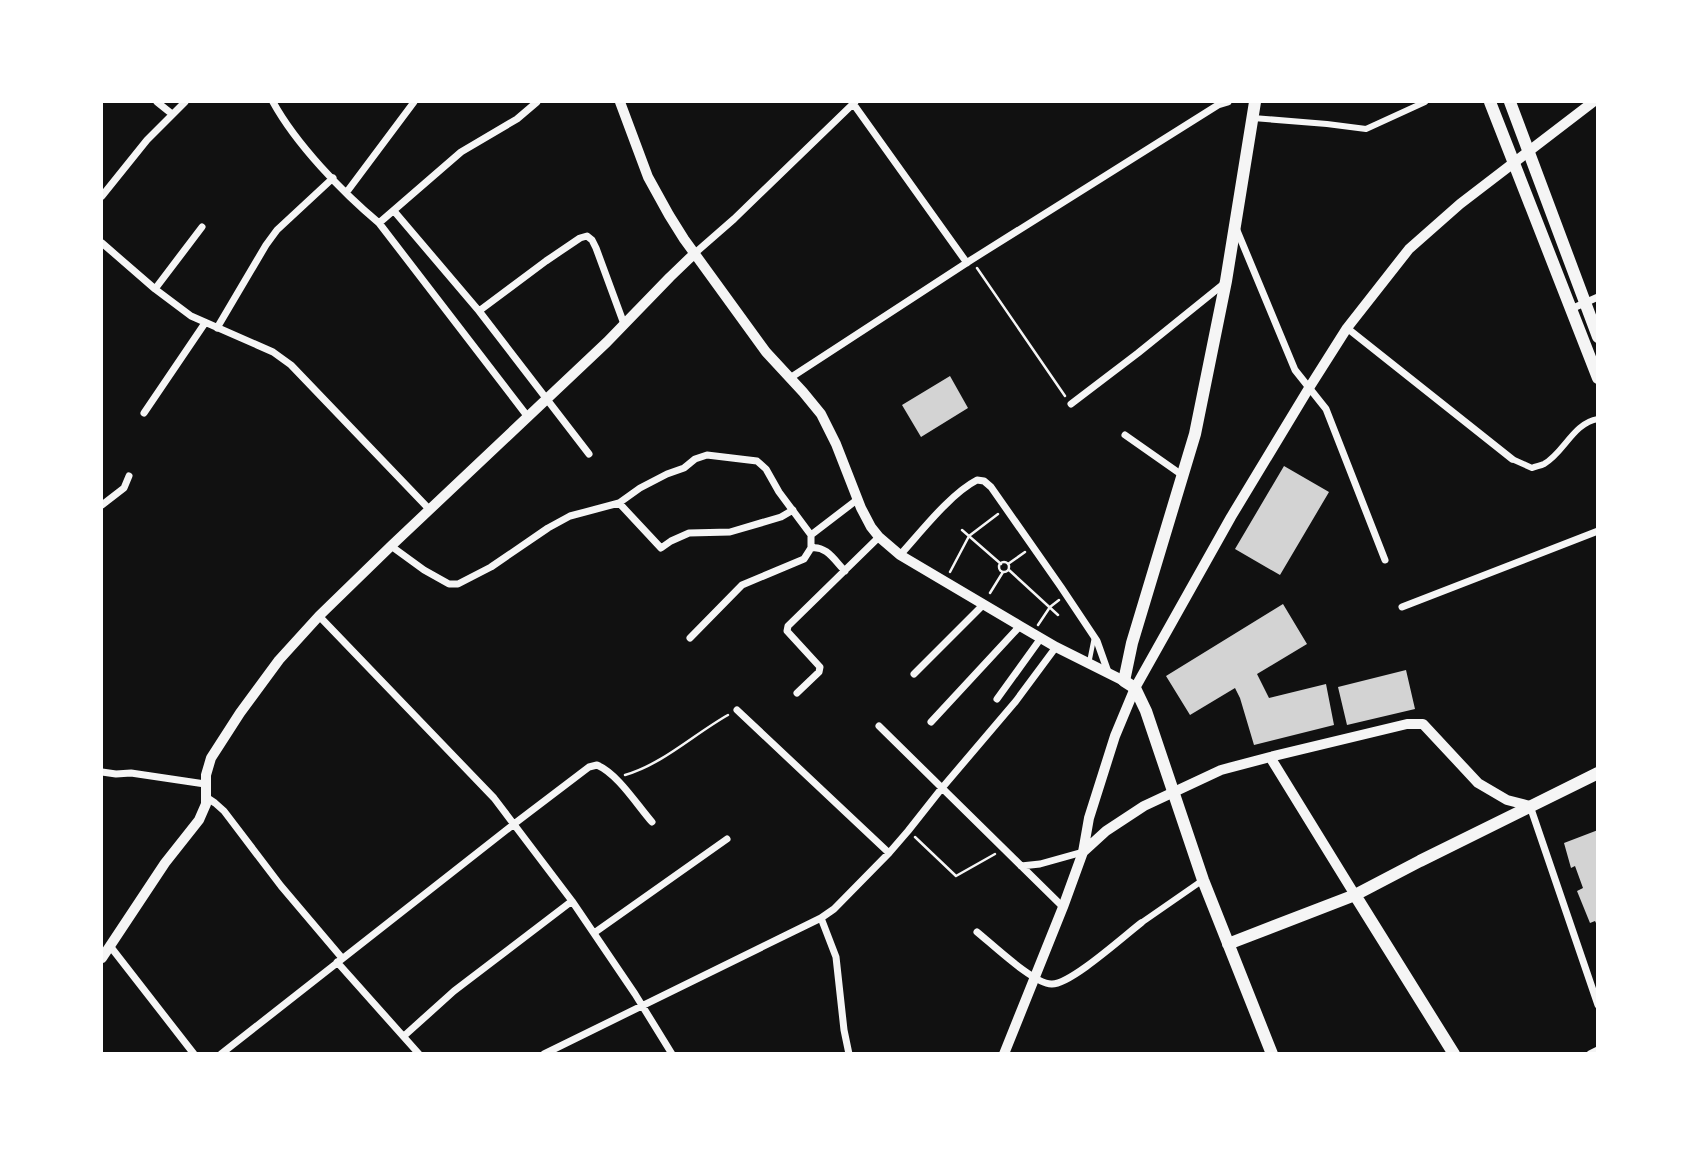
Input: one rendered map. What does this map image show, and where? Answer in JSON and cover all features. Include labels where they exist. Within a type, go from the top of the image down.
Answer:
[{"type":"main road","points":[[1255,102],[1226,281],[1195,434],[1132,643],[1129,685],[1146,711],[1203,880],[1272,1054]]},
{"type":"main road","points":[[1490,102],[1598,378]]},
{"type":"main road","points":[[1510,102],[1598,337]]},
{"type":"main road","points":[[1228,944],[1354,895],[1598,773]]},
{"type":"main road","points":[[1354,895],[1454,1054]]},
{"type":"street","points":[[157,102],[172,114]]},
{"type":"street","points":[[102,196],[185,102]]},
{"type":"street","points":[[273,102],[288,127],[346,193],[379,223],[528,417]]},
{"type":"street","points":[[346,193],[414,102]]},
{"type":"street","points":[[379,223],[461,152],[517,119],[537,102]]},
{"type":"street","points":[[620,102],[648,177],[674,223],[766,352],[809,399],[826,424],[865,517],[879,537],[900,555],[1056,647],[1129,685]]},
{"type":"street","points":[[102,958],[165,863],[199,820],[204,811],[208,768],[218,745],[279,660],[319,616],[429,509],[547,399],[670,276],[734,219],[853,102],[969,261]]},
{"type":"street","points":[[790,378],[1217,103],[1228,102]]},
{"type":"street","points":[[1253,118],[1366,129],[1425,102]]},
{"type":"street","points":[[1004,1054],[1083,852],[1090,818],[1129,685],[1309,388],[1347,328],[1409,249],[1460,204],[1592,102]]},
{"type":"street","points":[[217,328],[277,230],[333,178]]},
{"type":"street","points":[[394,211],[479,311],[589,454]]},
{"type":"street","points":[[155,289],[201,227]]},
{"type":"street","points":[[1235,227],[1296,370],[1326,410],[1385,559]]},
{"type":"street","points":[[479,311],[546,261],[585,236],[592,240],[597,250],[624,324]]},
{"type":"street","points":[[102,243],[177,306],[205,323],[273,352],[291,365],[429,509]]},
{"type":"street","points":[[1071,404],[1226,281]]},
{"type":"street","points":[[1571,309],[1598,297]]},
{"type":"street","points":[[144,414],[205,323]]},
{"type":"street","points":[[1347,328],[1513,459],[1532,468],[1545,464],[1578,430],[1592,419],[1598,419]]},
{"type":"street","points":[[1125,435],[1182,475]]},
{"type":"street","points":[[391,546],[449,584],[458,584],[491,567],[570,516],[619,503],[640,488],[684,468],[695,459],[707,455],[757,461],[766,469],[779,492],[811,535],[809,554],[804,559],[742,585],[690,638]]},
{"type":"street","points":[[102,505],[124,488],[130,477]]},
{"type":"street","points":[[900,555],[942,509],[970,484],[981,479],[1007,508],[1094,637],[1108,672]]},
{"type":"street","points":[[811,535],[858,499]]},
{"type":"street","points":[[619,503],[660,548],[689,533],[730,532],[781,517],[793,510]]},
{"type":"street","points":[[1402,607],[1598,530]]},
{"type":"street","points":[[797,693],[819,672],[820,667],[787,631],[788,626],[879,537]]},
{"type":"street","points":[[811,548],[823,549],[845,571]]},
{"type":"street","points":[[914,674],[984,604]]},
{"type":"street","points":[[319,616],[494,798],[572,901],[672,1054]]},
{"type":"street","points":[[931,722],[1020,626]]},
{"type":"street","points":[[997,699],[1037,636]]},
{"type":"street","points":[[544,1054],[821,918],[834,909],[890,853],[1016,701],[1056,647]]},
{"type":"street","points":[[737,710],[890,853]]},
{"type":"street","points":[[1021,866],[1040,864],[1083,852],[1106,831],[1144,806],[1221,770],[1407,724],[1423,724],[1478,783],[1507,800],[1530,806],[1598,1005]]},
{"type":"street","points":[[879,726],[1063,907]]},
{"type":"street","points":[[1270,757],[1354,895]]},
{"type":"street","points":[[221,1054],[589,768],[597,765],[604,768],[652,822]]},
{"type":"street","points":[[102,772],[131,773],[205,784]]},
{"type":"street","points":[[206,797],[225,811],[340,960],[419,1054]]},
{"type":"street","points":[[594,933],[727,839]]},
{"type":"street","points":[[978,932],[1035,977],[1049,984],[1064,981],[1203,880]]},
{"type":"street","points":[[404,1036],[454,991],[572,901]]},
{"type":"street","points":[[821,918],[836,957],[849,1054]]},
{"type":"street","points":[[110,946],[194,1054]]},
{"type":"street","points":[[1590,1054],[1598,1050]]},
{"type":"lane","points":[[1089,663],[1094,637]]},
{"type":"path","points":[[969,261],[1071,404]]},
{"type":"path","points":[[945,581],[969,536],[1007,508]]},
{"type":"path","points":[[962,530],[1001,564],[1003,572]]},
{"type":"path","points":[[1001,564],[1008,564],[1033,546]]},
{"type":"path","points":[[1008,564],[1009,570],[1058,615]]},
{"type":"path","points":[[984,604],[1003,572],[1009,570]]},
{"type":"path","points":[[1037,636],[1050,607],[1066,595]]},
{"type":"path","points":[[614,778],[660,759],[737,710]]},
{"type":"path","points":[[908,831],[956,876],[1004,849]]},
{"type":"building","points":[[950,376],[968,408],[921,437],[902,405]]},
{"type":"building","points":[[1284,466],[1329,492],[1280,575],[1235,549]]},
{"type":"building","points":[[1283,604],[1307,644],[1257,674],[1269,698],[1326,684],[1334,725],[1254,745],[1235,688],[1190,715],[1166,676]]},
{"type":"building","points":[[1406,670],[1415,709],[1347,725],[1338,687]]},
{"type":"building","points":[[1598,830],[1598,927],[1595,921],[1590,923],[1577,891],[1583,888],[1575,866],[1571,868],[1564,843]]}]
